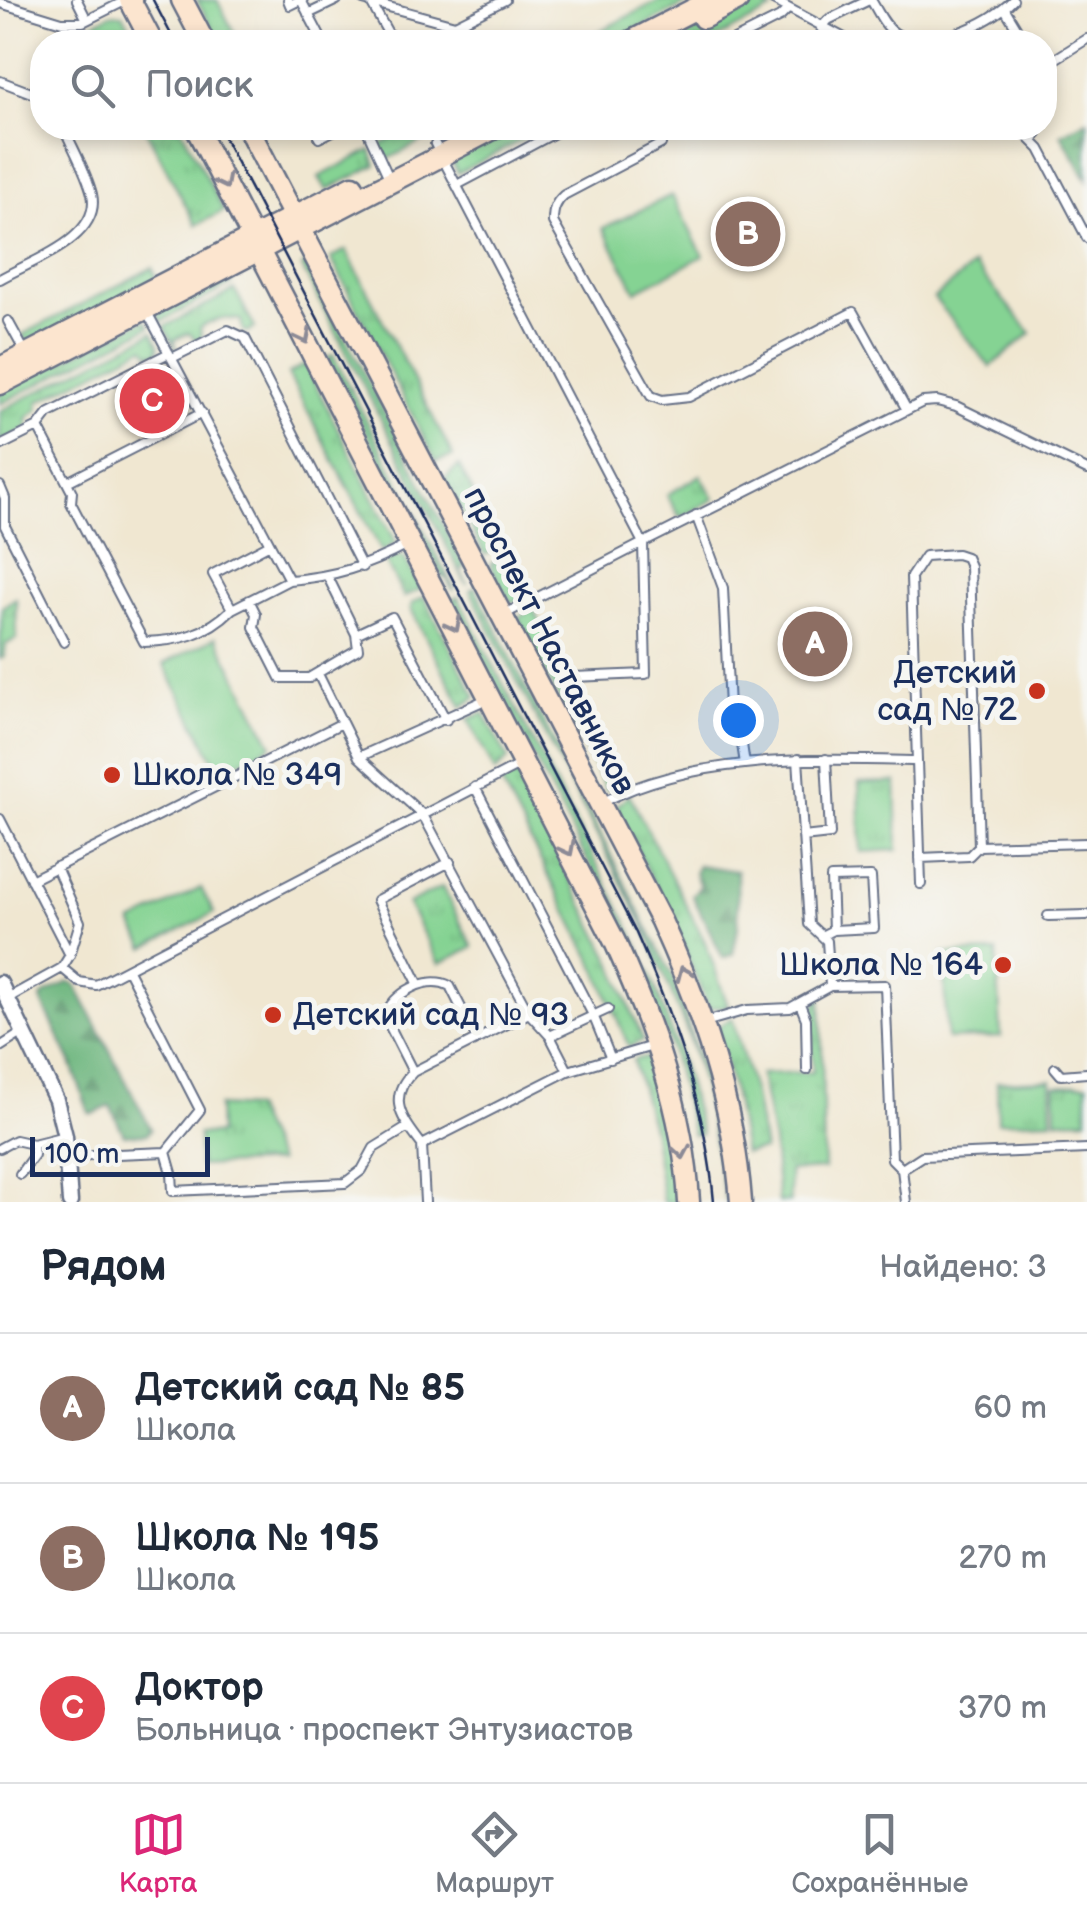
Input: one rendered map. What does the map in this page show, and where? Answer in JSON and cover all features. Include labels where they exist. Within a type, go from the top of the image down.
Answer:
[{"type":"main road","points":[[128,0],[145,30]]},
{"type":"main road","points":[[182,0],[198,30]]},
{"type":"main road","points":[[655,30],[711,3],[738,0]]},
{"type":"main road","points":[[674,30],[711,3]]},
{"type":"main road","points":[[202,140],[615,942],[658,1045],[689,1202]]},
{"type":"main road","name":"проспект Наставников","points":[[254,140],[669,940],[703,1023],[726,1102],[741,1202]]},
{"type":"main road","points":[[438,150],[451,140]]},
{"type":"main road","points":[[0,384],[29,361],[464,140]]},
{"type":"main road","points":[[0,368],[29,361]]},
{"type":"street","points":[[0,983],[56,1100],[66,1136],[70,1202]]},
{"type":"lane","points":[[77,0],[87,20]]},
{"type":"lane","points":[[0,3],[62,22],[87,20],[128,0]]},
{"type":"lane","points":[[288,0],[290,5],[300,0],[317,30]]},
{"type":"lane","points":[[308,14],[338,0]]},
{"type":"lane","points":[[445,30],[506,0]]},
{"type":"lane","points":[[772,0],[825,30]]},
{"type":"lane","points":[[821,28],[828,20],[870,0],[890,30]]},
{"type":"lane","points":[[962,30],[1005,9],[1014,0]]},
{"type":"lane","points":[[367,1],[455,25]]},
{"type":"lane","points":[[367,1],[385,30]]},
{"type":"lane","points":[[1005,9],[1018,30]]},
{"type":"lane","points":[[754,30],[787,10]]},
{"type":"lane","points":[[1057,58],[1087,39]]},
{"type":"lane","points":[[0,81],[30,92]]},
{"type":"lane","points":[[0,278],[78,236],[88,224],[92,193],[69,140]]},
{"type":"lane","points":[[372,140],[388,176]]},
{"type":"lane","points":[[456,185],[541,140]]},
{"type":"lane","points":[[659,140],[661,144],[564,195],[553,212],[553,222],[651,396],[662,400],[689,398],[853,312],[907,410]]},
{"type":"lane","points":[[1033,142],[1087,238]]},
{"type":"lane","points":[[438,150],[643,543],[646,674],[574,677]]},
{"type":"lane","points":[[142,303],[289,580]]},
{"type":"lane","points":[[8,321],[29,361]]},
{"type":"lane","points":[[0,446],[38,427],[48,414],[228,330],[245,338],[362,567]]},
{"type":"lane","points":[[503,615],[924,402],[956,406],[1087,470]]},
{"type":"lane","points":[[67,482],[202,413]]},
{"type":"lane","points":[[38,427],[72,492],[71,504],[144,642],[181,641],[289,580],[328,577],[362,567],[411,543]]},
{"type":"lane","points":[[0,486],[5,498],[3,528],[64,642]]},
{"type":"lane","points":[[696,515],[723,588],[729,707],[739,725],[745,764]]},
{"type":"lane","points":[[232,609],[213,574],[270,544]]},
{"type":"lane","points":[[921,884],[911,577],[925,556],[957,554],[966,557],[970,566],[978,846]]},
{"type":"lane","points":[[249,600],[256,614],[254,627],[280,678],[309,678],[358,649],[356,634],[328,577]]},
{"type":"lane","points":[[356,634],[392,617],[446,720]]},
{"type":"lane","points":[[318,674],[359,757],[423,815],[529,1013],[550,1036],[568,1071]]},
{"type":"lane","points":[[359,757],[491,697]]},
{"type":"lane","points":[[31,880],[342,724]]},
{"type":"lane","points":[[798,759],[809,924],[827,942],[830,986]]},
{"type":"lane","points":[[600,803],[630,788],[745,764],[798,759],[917,761]]},
{"type":"lane","points":[[803,837],[830,834],[826,759]]},
{"type":"lane","points":[[62,968],[89,986],[128,970],[525,762]]},
{"type":"lane","points":[[475,788],[593,1015],[611,1059]]},
{"type":"lane","points":[[0,820],[70,956]]},
{"type":"lane","points":[[920,858],[968,856],[978,846],[1087,843]]},
{"type":"lane","points":[[418,984],[377,900],[450,862]]},
{"type":"lane","points":[[8,998],[62,968],[70,956],[80,922],[56,867]]},
{"type":"lane","points":[[823,935],[833,930],[874,928],[871,877],[832,878],[833,930]]},
{"type":"lane","points":[[1048,916],[1087,915]]},
{"type":"lane","points":[[68,1156],[166,1152],[200,1110],[128,970]]},
{"type":"lane","points":[[413,1072],[386,1017],[390,1005],[418,984],[444,982],[450,986],[477,1039]]},
{"type":"lane","points":[[703,1023],[747,1010],[790,1008],[830,986],[885,985],[892,1159],[902,1169],[906,1202]]},
{"type":"lane","points":[[800,1004],[806,1019],[808,1070]]},
{"type":"lane","points":[[550,1036],[608,1009]]},
{"type":"lane","points":[[424,1202],[422,1145],[400,1110],[398,1096],[402,1083],[413,1072],[529,1013]]},
{"type":"lane","points":[[1,1041],[25,1031]]},
{"type":"lane","points":[[422,1145],[568,1071],[658,1045]]},
{"type":"lane","points":[[1055,1068],[1060,1075],[1087,1073]]},
{"type":"lane","points":[[166,1152],[174,1192],[345,1183],[362,1170],[374,1148],[408,1127]]},
{"type":"lane","points":[[0,1148],[16,1140],[33,1144],[66,1136]]},
{"type":"lane","points":[[20,1174],[34,1155],[33,1144]]},
{"type":"lane","points":[[902,1169],[922,1156],[1087,1149]]},
{"type":"green space","points":[[197,0],[217,0],[233,30],[213,30]]},
{"type":"green space","points":[[660,0],[694,0],[635,30],[601,30]]},
{"type":"green space","points":[[756,0],[772,10],[733,30],[697,30]]},
{"type":"green space","points":[[111,14],[123,14],[132,30],[95,30],[92,24]]},
{"type":"green space","points":[[1087,120],[1087,180],[1061,134]]},
{"type":"green space","points":[[151,140],[187,140],[224,211],[196,225]]},
{"type":"green space","points":[[390,140],[425,140],[386,160],[380,145]]},
{"type":"green space","points":[[486,140],[522,140],[458,173],[450,158]]},
{"type":"green space","points":[[371,150],[376,165],[327,190],[319,177]]},
{"type":"green space","points":[[672,195],[703,256],[636,291],[603,228]]},
{"type":"green space","points":[[346,250],[453,456],[436,461],[331,258]]},
{"type":"green space","points":[[307,264],[465,567],[460,570],[467,583],[466,583],[302,267]]},
{"type":"green space","points":[[974,265],[1031,333],[990,367],[934,298]]},
{"type":"green space","points":[[152,268],[157,279],[30,345],[22,335]]},
{"type":"green space","points":[[227,275],[232,284],[160,322],[157,312]]},
{"type":"green space","points":[[235,290],[255,328],[247,333],[241,320],[221,318],[200,327],[202,338],[197,341],[189,333],[174,340],[177,350],[164,327]]},
{"type":"green space","points":[[145,320],[150,326],[0,404],[0,392]]},
{"type":"green space","points":[[153,332],[158,352],[151,354],[144,347],[38,402],[39,409],[27,418],[28,428],[0,442],[0,411]]},
{"type":"green space","points":[[333,355],[453,590],[443,578],[327,358]]},
{"type":"green space","points":[[305,364],[396,542],[382,552],[288,374]]},
{"type":"green space","points":[[459,466],[501,547],[485,555],[445,478]]},
{"type":"green space","points":[[701,475],[714,499],[680,518],[667,495]]},
{"type":"green space","points":[[505,556],[527,597],[510,603],[490,564]]},
{"type":"green space","points":[[404,557],[421,589],[404,597],[386,562]]},
{"type":"green space","points":[[475,587],[672,976],[708,1088],[726,1202],[704,1090],[688,1034],[645,928],[470,590]]},
{"type":"green space","points":[[424,597],[476,697],[462,707],[411,609],[412,603]]},
{"type":"green space","points":[[458,597],[633,934],[672,1032],[701,1134],[693,1135],[669,1041],[627,937],[452,600]]},
{"type":"green space","points":[[16,598],[17,639],[6,644],[0,659],[2,607]]},
{"type":"green space","points":[[533,608],[623,784],[606,790],[518,619]]},
{"type":"green space","points":[[216,637],[272,745],[220,772],[164,664]]},
{"type":"green space","points":[[484,713],[508,759],[495,772],[468,719]]},
{"type":"green space","points":[[518,776],[612,962],[643,1040],[629,1047],[597,970],[500,781]]},
{"type":"green space","points":[[896,782],[898,850],[861,852],[859,783]]},
{"type":"green space","points":[[629,794],[705,942],[728,1006],[708,1008],[671,916],[615,808]]},
{"type":"green space","points":[[698,865],[737,871],[738,928],[733,954],[723,958],[692,895],[700,887],[695,872]]},
{"type":"green space","points":[[442,887],[473,947],[439,964],[408,904]]},
{"type":"green space","points":[[201,888],[214,913],[145,948],[132,923]]},
{"type":"green space","points":[[997,952],[1001,1037],[947,1039],[943,954]]},
{"type":"green space","points":[[69,982],[75,984],[151,1129],[147,1134],[124,1135],[110,1106],[89,1113],[71,1062],[41,1000]]},
{"type":"green space","points":[[821,994],[824,1169],[789,1171],[790,1202],[778,1202],[773,1142],[760,1074],[813,1072],[812,1013]]},
{"type":"green space","points":[[732,1018],[754,1094],[764,1150],[744,1153],[716,1028]]},
{"type":"green space","points":[[649,1058],[666,1125],[677,1202],[663,1202],[652,1128],[633,1060]]},
{"type":"green space","points":[[1051,1080],[1052,1120],[998,1122],[997,1082]]},
{"type":"green space","points":[[1087,1084],[1087,1119],[1056,1120],[1055,1086]]},
{"type":"green space","points":[[218,1106],[253,1108],[278,1162],[199,1166],[198,1134],[219,1134]]},
{"type":"tram line","points":[[153,0],[169,30]]},
{"type":"tram line","points":[[225,140],[636,933],[663,998],[696,1098],[714,1202]]},
{"type":"place","name":"Школа № 195","points":[[748,234]]},
{"type":"place","name":"Доктор","points":[[152,401]]},
{"type":"place","name":"Детский сад № 85","points":[[815,644]]},
{"type":"place","name":"Детский сад № 72","points":[[1037,691]]},
{"type":"place","name":"Школа № 349","points":[[112,775]]},
{"type":"place","name":"Школа № 164","points":[[1003,965]]},
{"type":"place","name":"Детский сад № 93","points":[[273,1015]]}]
